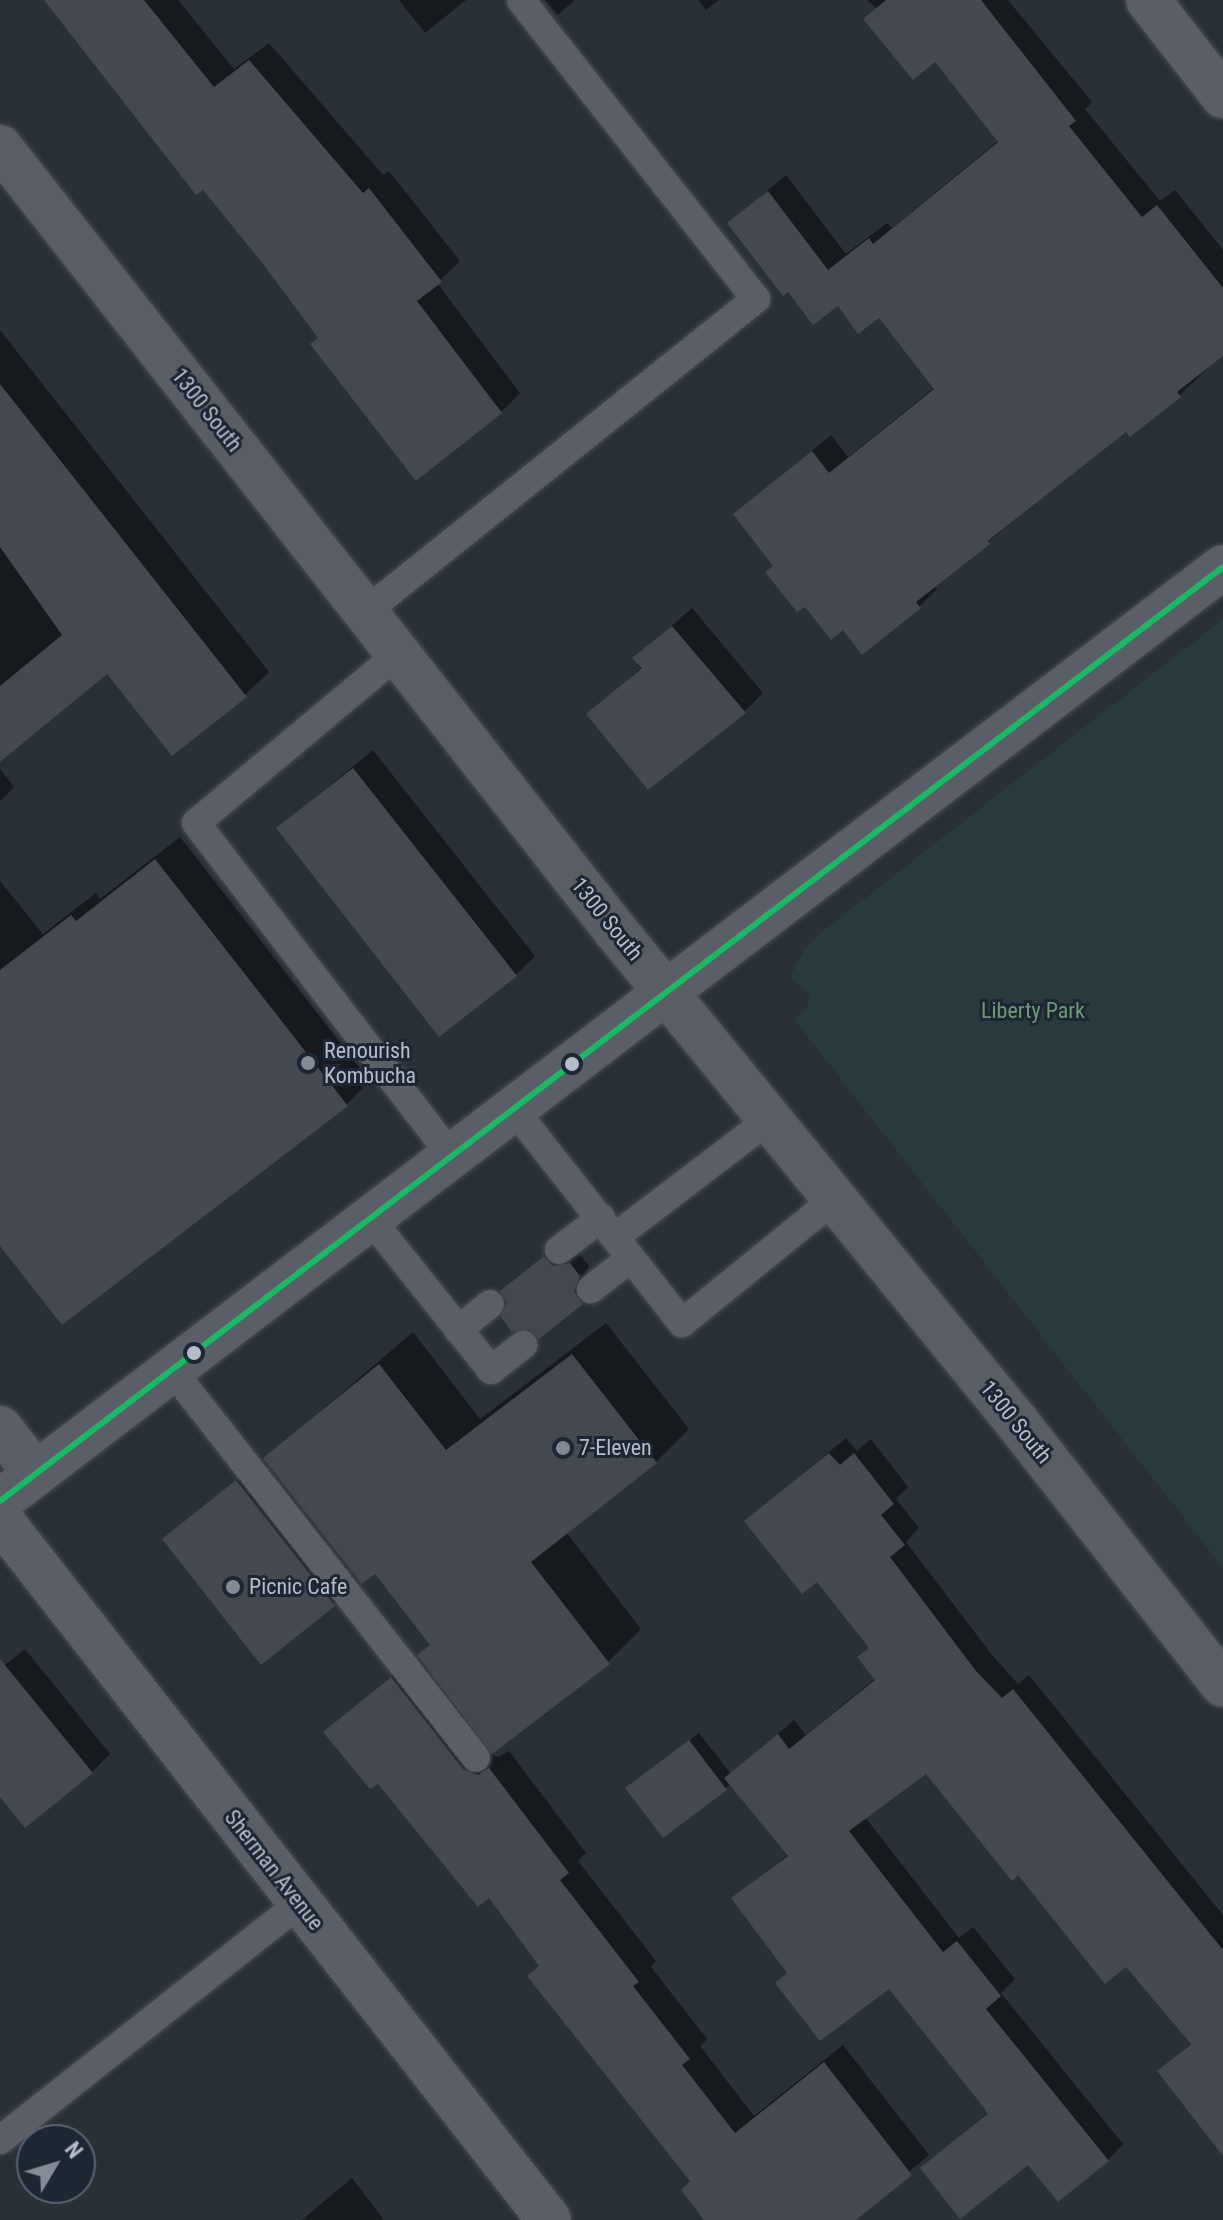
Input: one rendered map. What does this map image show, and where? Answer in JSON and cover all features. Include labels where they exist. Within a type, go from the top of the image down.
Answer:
[{"type":"main road","name":"1300 South","points":[[0,147],[665,992],[836,1198],[1223,1685]]},
{"type":"street","points":[[1148,0],[1223,96]]},
{"type":"street","points":[[0,1501],[1223,567]]},
{"type":"street","points":[[0,1428],[36,1474]]},
{"type":"street","name":"Sherman Avenue","points":[[0,1519],[549,2220]]},
{"type":"lane","points":[[365,612],[756,299],[521,0]]},
{"type":"lane","points":[[398,654],[196,823],[451,1155]]},
{"type":"lane","points":[[512,1107],[682,1323],[836,1198]]},
{"type":"lane","points":[[559,1250],[616,1238],[771,1118]]},
{"type":"lane","points":[[369,1217],[491,1370],[523,1345]]},
{"type":"lane","points":[[591,1289],[616,1238]]},
{"type":"lane","points":[[458,1330],[490,1304]]},
{"type":"lane","points":[[171,1369],[476,1758]]},
{"type":"lane","points":[[0,2140],[300,1903]]},
{"type":"green space","name":"Liberty Park","points":[[1223,619],[1223,1568],[808,1037],[795,1018],[808,1008],[809,994],[790,976],[806,947],[823,931]]},
{"type":"building","points":[[44,0],[144,0],[214,87],[249,60],[363,193],[369,188],[442,282],[417,301],[502,413],[416,481],[310,344],[318,338],[263,264],[203,190],[196,195]]},
{"type":"building","points":[[886,0],[981,0],[1076,121],[1069,126],[1142,217],[1157,205],[1223,288],[1223,356],[1177,392],[1181,397],[1130,437],[1126,432],[988,541],[990,544],[916,602],[921,608],[862,655],[843,630],[831,640],[805,607],[797,612],[765,572],[773,566],[733,514],[812,451],[829,473],[934,389],[879,318],[858,334],[838,306],[813,325],[788,292],[783,296],[727,223],[768,191],[828,270],[869,238],[873,244],[998,142],[935,62],[913,80],[863,19]]},
{"type":"building","points":[[0,384],[247,697],[172,756],[107,674],[0,762],[0,686],[62,635],[0,547]]},
{"type":"building","points":[[672,626],[746,713],[648,790],[586,714],[642,668],[632,658]]},
{"type":"building","points":[[353,768],[517,976],[439,1037],[276,828]]},
{"type":"building","points":[[155,859],[348,1106],[62,1325],[0,1246],[0,970],[71,915],[76,921]]},
{"type":"building","points":[[544,1256],[553,1266],[570,1263],[580,1276],[574,1291],[583,1304],[539,1339],[529,1329],[512,1332],[501,1317],[507,1302],[500,1291]]},
{"type":"building","points":[[572,1354],[657,1463],[531,1562],[610,1664],[492,1754],[417,1655],[430,1645],[375,1574],[362,1584],[263,1458],[379,1364],[446,1450]]},
{"type":"building","points":[[829,1453],[840,1465],[854,1453],[894,1504],[881,1515],[905,1545],[890,1557],[976,1671],[1002,1698],[1013,1689],[1223,1950],[1223,2156],[1157,2071],[1191,2044],[1126,1967],[1105,1984],[1018,1875],[1012,1881],[926,1774],[849,1831],[943,1952],[957,1941],[1001,1996],[986,2009],[1109,2161],[1058,2202],[1028,2165],[960,2219],[920,2168],[987,2114],[985,2109],[889,1989],[820,2041],[775,1983],[787,1973],[731,1898],[788,1856],[724,1778],[778,1734],[789,1749],[875,1680],[857,1657],[869,1648],[817,1582],[802,1594],[744,1521]]},
{"type":"building","points":[[236,1480],[335,1606],[261,1665],[162,1539]]},
{"type":"building","points":[[0,1659],[93,1773],[25,1828],[0,1797]]},
{"type":"building","points":[[391,1677],[463,1769],[478,1775],[489,1768],[569,1873],[560,1880],[639,1982],[633,1986],[690,2059],[682,2065],[735,2133],[824,2062],[912,2175],[856,2220],[704,2220],[681,2190],[690,2181],[527,1976],[539,1966],[489,1898],[478,1907],[378,1784],[370,1789],[323,1732]]},
{"type":"building","points":[[689,1740],[727,1790],[663,1838],[625,1788]]},
{"type":"transit line","points":[[0,1501],[1223,567]]},
{"type":"place","name":"Renourish Kombucha","points":[[308,1063]]},
{"type":"place","name":"7-Eleven","points":[[563,1448]]},
{"type":"place","name":"Picnic Cafe","points":[[233,1587]]}]
